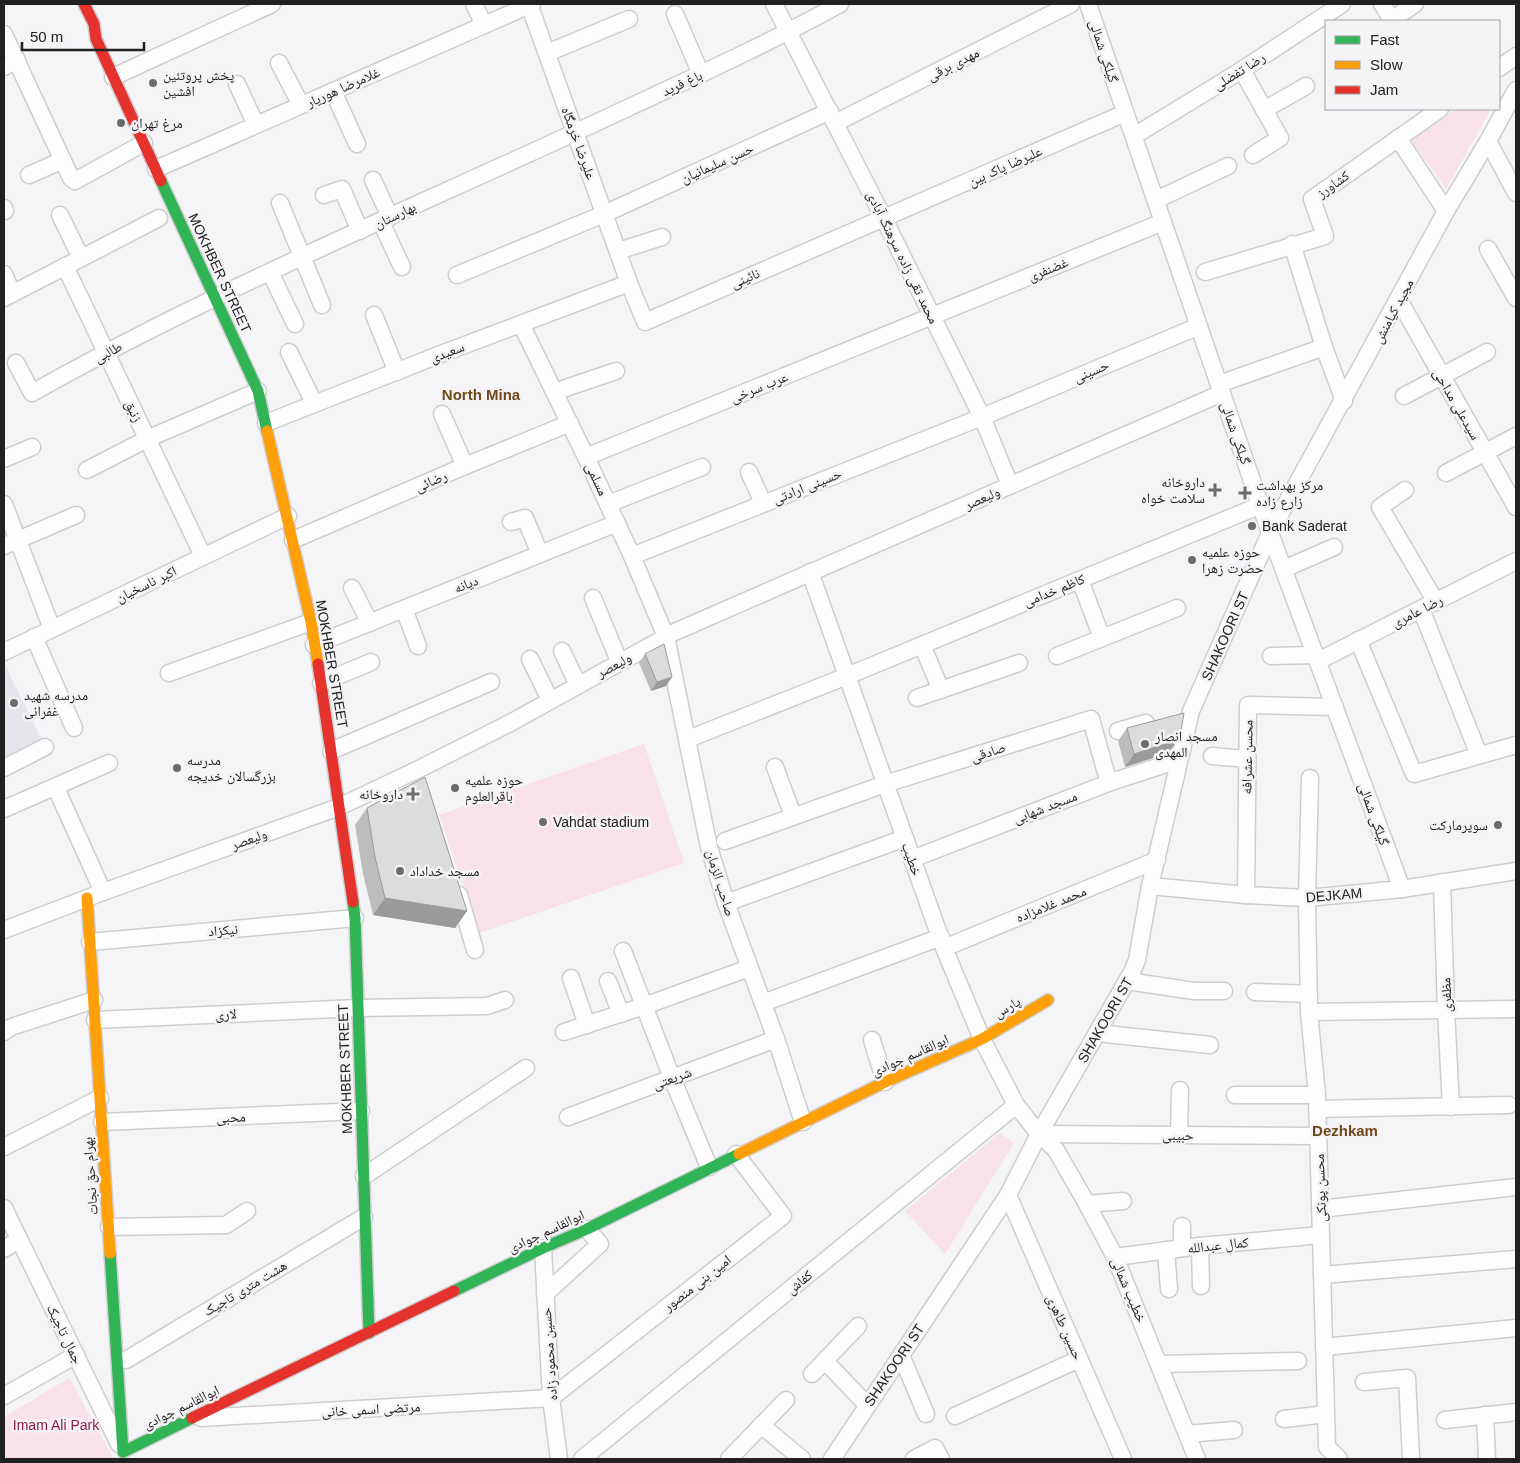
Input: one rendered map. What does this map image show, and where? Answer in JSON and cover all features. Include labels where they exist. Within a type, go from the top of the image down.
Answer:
[{"type":"street","points":[[84,4],[94,24],[96,39]]},
{"type":"street","points":[[114,76],[272,4]]},
{"type":"street","points":[[474,4],[484,25]]},
{"type":"street","name":"غلامرضا هوریار","points":[[156,169],[530,4]]},
{"type":"street","name":"علیرضا خرمگاه","points":[[530,4],[629,283]]},
{"type":"street","name":"محمد تقی زاده سرهنگ آبادی","points":[[774,4],[884,218],[982,416],[1010,486]]},
{"type":"street","name":"باغ فرید","points":[[575,133],[789,32],[840,4]]},
{"type":"street","name":"مهدی برقی","points":[[832,117],[1071,4]]},
{"type":"street","name":"رضا تفضلی","points":[[1134,136],[1242,70],[1342,4]]},
{"type":"street","points":[[1382,4],[1391,20],[1415,4]]},
{"type":"street","name":"گيلکی شمالی","points":[[1094,6],[1125,113],[1270,533],[1402,889]]},
{"type":"street","points":[[674,14],[701,74]]},
{"type":"street","points":[[547,53],[629,19]]},
{"type":"street","points":[[81,23],[96,39]]},
{"type":"street","points":[[4,34],[10,64],[71,178],[75,181],[144,143]]},
{"type":"street","name":"MOKHBER STREET","points":[[96,39],[258,391],[288,516],[321,682],[355,918],[369,1333]]},
{"type":"street","points":[[1500,67],[1516,56]]},
{"type":"street","points":[[279,63],[301,105]]},
{"type":"street","points":[[1242,70],[1280,138],[1252,155]]},
{"type":"street","points":[[237,84],[256,125]]},
{"type":"street","points":[[1264,110],[1306,86]]},
{"type":"street","name":"مجید کیامنش","points":[[1270,533],[1344,401],[1446,211],[1516,90]]},
{"type":"street","points":[[333,91],[357,144]]},
{"type":"street","name":"کشاورز","points":[[1205,272],[1292,244],[1325,236],[1312,199],[1439,110]]},
{"type":"street","name":"علیرضا پاک بین","points":[[884,218],[1125,113]]},
{"type":"street","name":"حسن سلیمانیان","points":[[458,275],[832,117]]},
{"type":"street","name":"بهارستان","points":[[215,297],[575,133]]},
{"type":"street","points":[[1398,138],[1446,211]]},
{"type":"street","points":[[1488,141],[1516,193]]},
{"type":"street","points":[[29,175],[63,160]]},
{"type":"street","points":[[1156,200],[1228,166]]},
{"type":"street","points":[[373,180],[402,267]]},
{"type":"street","points":[[324,195],[342,189],[360,231]]},
{"type":"street","points":[[280,203],[304,257],[322,305]]},
{"type":"street","points":[[60,215],[82,258]]},
{"type":"street","points":[[4,274],[8,296],[159,218]]},
{"type":"street","name":"نائینی","points":[[629,283],[645,322],[884,218]]},
{"type":"street","name":"غضنفری","points":[[932,316],[1163,222]]},
{"type":"street","points":[[618,252],[662,237]]},
{"type":"street","points":[[1292,244],[1324,347],[1344,401]]},
{"type":"street","points":[[1488,248],[1516,298]]},
{"type":"street","name":"زنبق","points":[[65,266],[203,556]]},
{"type":"street","points":[[270,272],[295,324]]},
{"type":"street","name":"سعیدی","points":[[266,423],[629,283]]},
{"type":"street","name":"طالبی","points":[[16,363],[32,393],[215,297]]},
{"type":"street","name":"سیدعلی مداحی","points":[[1399,300],[1516,507]]},
{"type":"street","points":[[374,315],[397,372]]},
{"type":"street","name":"عرب سرخی","points":[[586,457],[932,316]]},
{"type":"street","name":"مسلمی","points":[[521,324],[617,523],[666,637]]},
{"type":"street","name":"حسینی","points":[[982,416],[1199,326]]},
{"type":"street","name":"ولیعصر","points":[[4,930],[338,807],[421,768],[670,634],[1010,486],[1221,388],[1324,347]]},
{"type":"street","points":[[289,352],[314,403]]},
{"type":"street","points":[[1404,396],[1487,352]]},
{"type":"street","points":[[554,392],[616,371]]},
{"type":"street","points":[[87,470],[147,438],[258,391]]},
{"type":"street","points":[[442,414],[465,466]]},
{"type":"street","name":"حسینی ارادتی","points":[[632,556],[982,416]]},
{"type":"street","name":"رضائی","points":[[293,540],[570,423]]},
{"type":"street","points":[[1446,472],[1516,436]]},
{"type":"street","points":[[4,458],[32,447]]},
{"type":"street","points":[[608,504],[702,467]]},
{"type":"street","points":[[748,472],[763,504]]},
{"type":"street","points":[[1405,490],[1380,506],[1428,605],[1479,756]]},
{"type":"street","points":[[4,504],[11,543],[52,628]]},
{"type":"street","name":"کاظم خدامی","points":[[688,738],[847,676],[1261,505]]},
{"type":"street","points":[[11,543],[76,515]]},
{"type":"street","name":"اکبر ناسخیان","points":[[4,652],[288,516]]},
{"type":"street","points":[[511,522],[525,518],[540,554]]},
{"type":"street","name":"دیانه","points":[[314,645],[617,523]]},
{"type":"street","name":"SHAKOORI ST","points":[[832,1459],[1008,1195],[1038,1134],[1127,981],[1137,960],[1150,886],[1192,711],[1270,533]]},
{"type":"street","points":[[1284,569],[1334,547]]},
{"type":"street","name":"رضا عامری","points":[[1317,658],[1358,640],[1516,561]]},
{"type":"street","name":"خطیب","points":[[810,572],[942,942],[982,1039],[1016,1105],[1038,1134]]},
{"type":"street","points":[[1080,580],[1102,638]]},
{"type":"street","points":[[352,588],[370,623]]},
{"type":"street","points":[[593,598],[619,662]]},
{"type":"street","points":[[1057,656],[1177,608]]},
{"type":"street","points":[[404,609],[418,646]]},
{"type":"street","points":[[169,673],[310,622]]},
{"type":"street","points":[[34,637],[74,728]]},
{"type":"street","name":"صاحب الزمان","points":[[666,637],[709,847],[726,903],[776,1039],[803,1122]]},
{"type":"street","points":[[1358,640],[1414,774],[1516,745]]},
{"type":"street","points":[[922,645],[942,690]]},
{"type":"street","points":[[562,651],[578,685]]},
{"type":"street","points":[[1271,656],[1317,658]]},
{"type":"street","points":[[530,659],[550,700]]},
{"type":"street","points":[[321,682],[371,662]]},
{"type":"street","points":[[917,698],[1020,664]]},
{"type":"street","points":[[331,751],[491,682]]},
{"type":"street","name":"محسن عشرافه","points":[[1246,895],[1248,705],[1335,707]]},
{"type":"street","points":[[1118,731],[1192,711]]},
{"type":"street","name":"صادقی","points":[[725,841],[885,784],[1091,719],[1106,773],[1111,782]]},
{"type":"street","points":[[4,768],[45,748]]},
{"type":"street","points":[[1212,756],[1247,758]]},
{"type":"street","name":"مسجد شهابی","points":[[912,859],[1111,782],[1179,760]]},
{"type":"street","points":[[4,810],[109,763]]},
{"type":"street","points":[[775,767],[793,816]]},
{"type":"street","points":[[421,768],[427,786]]},
{"type":"street","name":"محسن پونکی","points":[[1310,778],[1307,898],[1309,1012],[1317,1102],[1326,1414],[1333,1453]]},
{"type":"street","points":[[56,788],[103,892]]},
{"type":"street","points":[[726,903],[905,838]]},
{"type":"street","name":"محمد غلامزاده","points":[[763,1003],[942,942],[1157,860]]},
{"type":"street","name":"DEJKAM","points":[[1150,886],[1246,895],[1307,898],[1402,889],[1516,871]]},
{"type":"street","points":[[454,877],[475,950]]},
{"type":"street","name":"مظفری","points":[[1442,882],[1451,1107]]},
{"type":"street","name":"بهرام حق نجات","points":[[87,898],[125,1456]]},
{"type":"street","name":"نیکزاد","points":[[90,942],[355,918]]},
{"type":"street","points":[[623,952],[709,1167]]},
{"type":"street","points":[[564,1032],[621,1014],[750,968]]},
{"type":"street","points":[[571,978],[588,1025]]},
{"type":"street","points":[[608,981],[621,1014]]},
{"type":"street","points":[[1127,981],[1224,992]]},
{"type":"street","points":[[1255,992],[1309,994]]},
{"type":"street","points":[[4,1032],[11,1027],[94,1000]]},
{"type":"street","name":"لاری","points":[[95,1020],[358,1008],[487,1006],[505,1000]]},
{"type":"street","name":"پارس","points":[[982,1039],[1048,1000]]},
{"type":"street","points":[[1309,1012],[1516,1009]]},
{"type":"street","points":[[1097,1033],[1210,1045]]},
{"type":"street","name":"شریعتی","points":[[568,1117],[776,1039]]},
{"type":"street","name":"ابوالقاسم جوادی","points":[[125,1456],[191,1419],[543,1248],[587,1229],[709,1167],[885,1082],[982,1039]]},
{"type":"street","points":[[872,1040],[885,1082]]},
{"type":"street","points":[[364,1176],[526,1068]]},
{"type":"street","points":[[1179,1135],[1180,1090]]},
{"type":"street","points":[[1235,1095],[1317,1102],[1451,1107],[1509,1105]]},
{"type":"street","points":[[4,1147],[100,1098]]},
{"type":"street","name":"کفاش","points":[[582,1459],[1016,1105]]},
{"type":"street","name":"محبی","points":[[102,1122],[361,1112]]},
{"type":"street","name":"حبیبی","points":[[1038,1134],[1318,1136]]},
{"type":"street","name":"خطیب شمالی","points":[[1038,1134],[1056,1150],[1088,1204],[1115,1257],[1196,1459]]},
{"type":"street","name":"امین بنی منصور","points":[[551,1398],[783,1216],[736,1154]]},
{"type":"street","points":[[1320,1209],[1516,1187]]},
{"type":"street","name":"حسین طاهری","points":[[1008,1195],[1123,1459]]},
{"type":"street","points":[[1088,1204],[1123,1201]]},
{"type":"street","name":"جمال تاجیک","points":[[4,1208],[125,1456]]},
{"type":"street","points":[[109,1227],[226,1226],[247,1211]]},
{"type":"street","name":"هشت متری تاجیک","points":[[126,1360],[364,1217]]},
{"type":"street","points":[[1182,1226],[1182,1248]]},
{"type":"street","points":[[545,1294],[600,1244],[587,1229]]},
{"type":"street","name":"کمال عبدالله","points":[[1115,1257],[1200,1246],[1321,1235]]},
{"type":"street","points":[[4,1249],[19,1240]]},
{"type":"street","points":[[1200,1246],[1201,1286]]},
{"type":"street","name":"حسین محمود زاده","points":[[543,1248],[551,1398],[559,1459]]},
{"type":"street","points":[[1166,1250],[1169,1289]]},
{"type":"street","points":[[1322,1275],[1516,1259]]},
{"type":"street","points":[[812,1374],[858,1326]]},
{"type":"street","points":[[1324,1347],[1516,1328]]},
{"type":"street","points":[[4,1396],[76,1355]]},
{"type":"street","points":[[901,1355],[926,1414]]},
{"type":"street","points":[[955,1416],[1079,1359]]},
{"type":"street","points":[[825,1361],[867,1405]]},
{"type":"street","points":[[1159,1364],[1298,1361]]},
{"type":"street","points":[[1364,1382],[1407,1378],[1411,1459]]},
{"type":"street","name":"مرتضی اسمی خانی","points":[[191,1419],[551,1398]]},
{"type":"street","points":[[729,1459],[786,1400]]},
{"type":"street","points":[[1445,1420],[1516,1412]]},
{"type":"street","points":[[1284,1419],[1326,1414]]},
{"type":"street","points":[[1485,1415],[1487,1459]]},
{"type":"street","points":[[761,1426],[802,1459]]},
{"type":"street","points":[[1187,1434],[1234,1430]]},
{"type":"street","points":[[914,1459],[936,1448],[941,1459]]},
{"type":"shaded area","name":"مدرسه شهید غفرانی","points":[[4,666],[42,740],[4,759]]},
{"type":"green space","points":[[1456,110],[1490,110],[1446,189],[1411,140]]},
{"type":"green space","points":[[644,744],[684,863],[479,933],[439,815]]},
{"type":"green space","points":[[1000,1133],[1014,1143],[945,1254],[905,1211]]},
{"type":"green space","name":"Imam Ali Park","points":[[69,1378],[114,1459],[4,1459],[4,1417]]},
{"type":"building","points":[[664,644],[672,677],[657,682],[645,654]]},
{"type":"building","points":[[1184,713],[1180,737],[1177,740],[1134,754],[1127,728]]},
{"type":"building","name":"مسجد خداداد","points":[[425,777],[467,911],[385,898],[375,857],[367,808]]},
{"type":"traffic: fast","points":[[161,181],[258,391],[267,431]]},
{"type":"traffic: fast","points":[[353,902],[369,1333]]},
{"type":"traffic: fast","points":[[454,1291],[587,1229],[739,1154]]},
{"type":"traffic: fast","points":[[110,1253],[123,1452],[192,1418]]},
{"type":"traffic: slow","points":[[267,431],[311,622],[318,664]]},
{"type":"traffic: slow","points":[[87,898],[110,1253]]},
{"type":"traffic: slow","points":[[739,1154],[885,1082],[982,1039],[1048,1000]]},
{"type":"traffic: jam","points":[[84,4],[94,24],[96,39],[161,181]]},
{"type":"traffic: jam","points":[[318,664],[353,902]]},
{"type":"traffic: jam","points":[[192,1418],[454,1291]]},
{"type":"place","name":"پخش پروتئین افشین","points":[[153,83]]},
{"type":"place","name":"مرغ تهران","points":[[121,123]]},
{"type":"place","name":"داروخانه سلامت خواه","points":[[1215,490]]},
{"type":"place","name":"مرکز بهداشت زارع زاده","points":[[1245,493]]},
{"type":"place","name":"Bank Saderat","points":[[1252,526]]},
{"type":"place","name":"حوزه علمیه حضرت زهرا","points":[[1192,560]]},
{"type":"place","name":"مدرسه شهید غفرانی","points":[[14,703]]},
{"type":"place","name":"مسجد انصار المهدی","points":[[1145,744]]},
{"type":"place","name":"مدرسه بزرگسالان خدیجه","points":[[177,768]]},
{"type":"place","name":"حوزه علمیه باقرالعلوم","points":[[455,788]]},
{"type":"place","name":"داروخانه","points":[[413,794]]},
{"type":"place","name":"Vahdat stadium","points":[[543,822]]},
{"type":"place","name":"سوپرمارکت","points":[[1498,825]]},
{"type":"place","name":"مسجد خداداد","points":[[400,871]]},
{"type":"district","name":"North Mina","points":[[481,394]]},
{"type":"district","name":"Dezhkam","points":[[1345,1130]]}]
